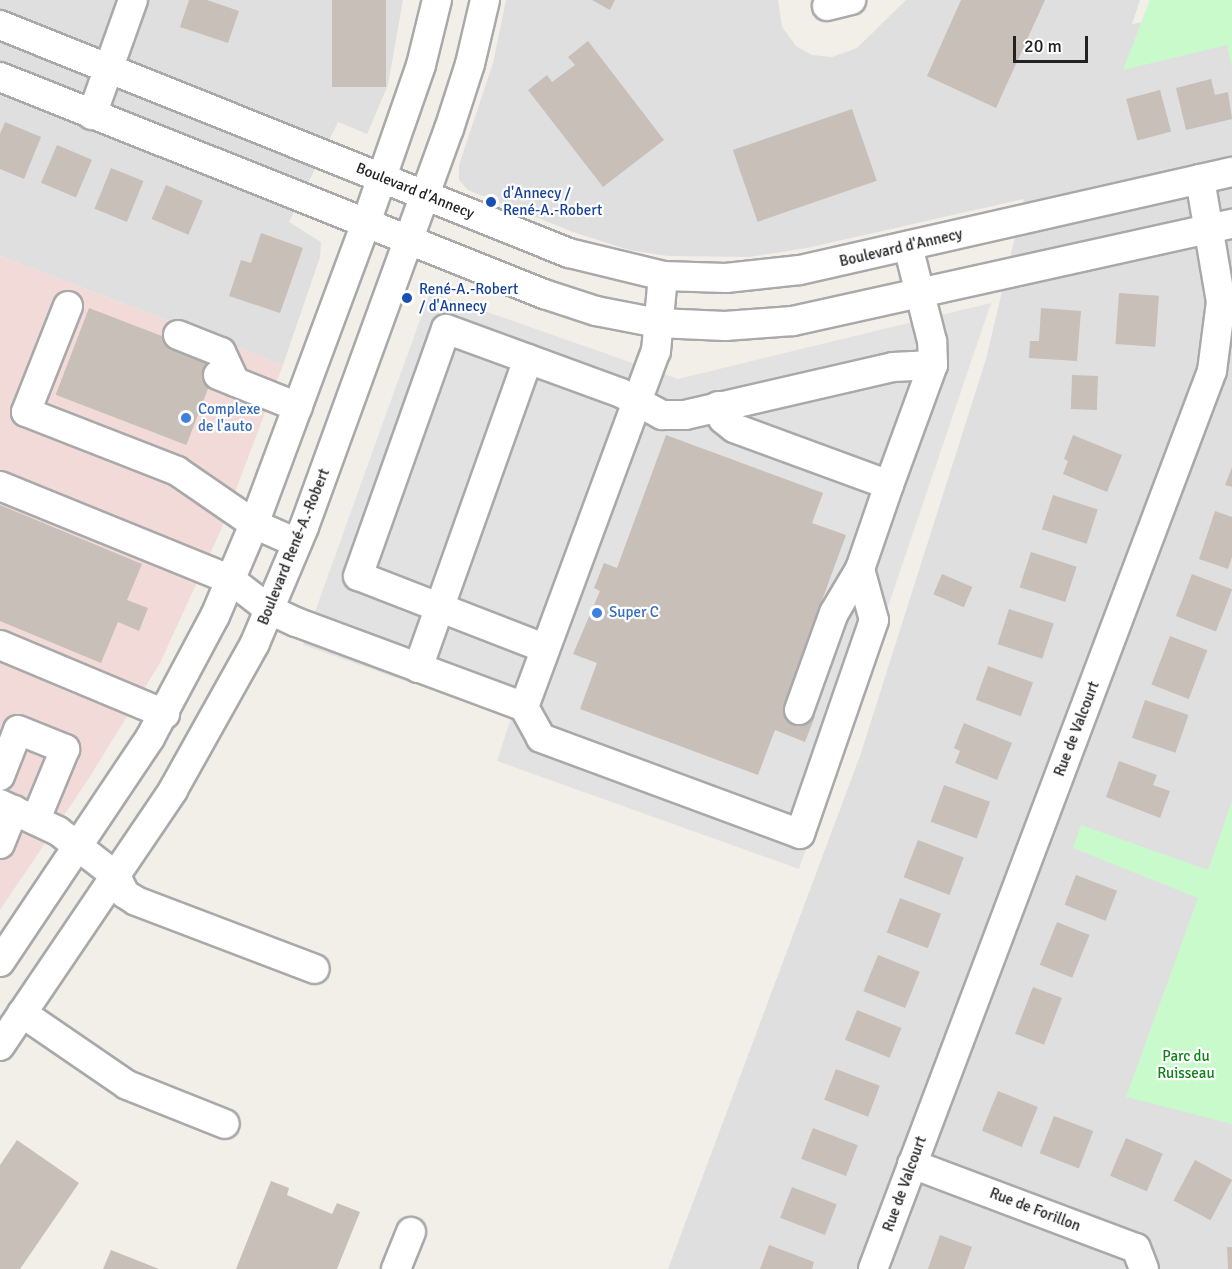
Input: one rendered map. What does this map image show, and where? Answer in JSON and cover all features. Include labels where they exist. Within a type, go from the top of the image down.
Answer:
[{"type":"street","points":[[92,114],[133,0]]},
{"type":"street","points":[[0,962],[165,714],[231,580],[254,525],[366,223],[421,65],[437,0]]},
{"type":"street","name":"Boulevard René-A.-Robert","points":[[0,1046],[116,876],[211,728],[270,610],[297,543],[464,86],[485,0]]},
{"type":"street","name":"Boulevard d'Annecy","points":[[0,25],[569,253],[663,276],[760,276],[908,246],[1232,172]]},
{"type":"street","points":[[0,77],[576,305],[658,323],[725,326],[770,324],[1221,226]]},
{"type":"street","name":"Rue de Valcourt","points":[[873,1269],[1206,389],[1221,319],[1221,226],[1200,179]]},
{"type":"street","points":[[799,710],[834,613],[860,569],[933,365],[934,352],[908,246]]},
{"type":"street","points":[[524,707],[656,351],[663,276]]},
{"type":"street","points":[[68,306],[26,412],[177,471],[254,525],[297,543]]},
{"type":"street","points":[[544,648],[358,576],[446,329],[528,359],[636,402],[652,411],[675,415],[893,367],[933,365]]},
{"type":"street","points":[[178,335],[221,352],[226,379],[298,407]]},
{"type":"street","points":[[418,668],[528,359]]},
{"type":"street","points":[[718,406],[723,418],[734,428],[889,485]]},
{"type":"street","points":[[0,486],[231,580],[270,610],[524,707],[541,738],[800,834],[874,620],[860,569]]},
{"type":"street","points":[[0,645],[165,714]]},
{"type":"street","points":[[0,776],[18,730],[65,749],[17,811],[0,844]]},
{"type":"street","points":[[17,811],[58,831],[77,849],[116,876],[125,894],[145,906],[315,969]]},
{"type":"street","points":[[22,1013],[127,1085],[225,1124]]},
{"type":"street","name":"Rue de Forillon","points":[[912,1164],[1136,1248],[1144,1269]]},
{"type":"street","points":[[396,1269],[411,1232]]},
{"type":"shaded area","points":[[0,0],[403,0],[388,85],[367,134],[338,122],[289,222],[321,242],[320,257],[283,365],[0,256]]},
{"type":"shaded area","points":[[506,0],[778,0],[782,27],[796,46],[812,55],[832,57],[857,48],[906,0],[1140,0],[1132,24],[1232,7],[1232,1269],[668,1269],[860,756],[986,359],[1024,199],[807,248],[749,257],[668,256],[629,250],[573,232],[468,190],[459,180],[459,165],[493,63]]},
{"type":"shaded area","points":[[0,256],[283,365],[220,532],[160,663],[89,778],[0,910]]},
{"type":"shaded area","points":[[430,292],[678,379],[991,303],[799,869],[497,761],[511,718],[303,645]]},
{"type":"green space","points":[[1150,0],[1232,0],[1232,68],[1227,45],[1123,70]]},
{"type":"green space","name":"Parc du Ruisseau","points":[[1232,801],[1232,1124],[1126,1097],[1198,898],[1073,848],[1081,825],[1208,870]]},
{"type":"building","points":[[189,0],[207,0],[239,11],[228,43],[180,27]]},
{"type":"building","points":[[332,0],[386,0],[386,87],[332,87]]},
{"type":"building","points":[[592,0],[615,0],[610,10]]},
{"type":"building","points":[[961,0],[1045,0],[996,108],[927,76]]},
{"type":"building","points":[[588,41],[664,140],[603,187],[528,90],[547,75],[552,82],[575,65],[568,57]]},
{"type":"building","points":[[1211,79],[1215,95],[1228,92],[1232,119],[1186,130],[1176,88]]},
{"type":"building","points":[[1160,90],[1171,132],[1137,141],[1126,99]]},
{"type":"building","points":[[852,109],[877,181],[758,222],[733,150]]},
{"type":"building","points":[[5,122],[41,137],[24,179],[0,169],[0,134]]},
{"type":"building","points":[[57,145],[92,160],[76,198],[41,183]]},
{"type":"building","points":[[111,168],[143,181],[127,222],[95,209]]},
{"type":"building","points":[[166,185],[203,201],[188,235],[152,219]]},
{"type":"building","points":[[261,233],[303,248],[280,313],[229,296],[241,260],[251,263]]},
{"type":"building","points":[[1119,293],[1159,296],[1155,347],[1115,344]]},
{"type":"building","points":[[89,308],[220,358],[186,445],[56,395]]},
{"type":"building","points":[[1041,308],[1081,311],[1077,361],[1029,358],[1030,341],[1039,341]]},
{"type":"building","points":[[1072,375],[1098,376],[1097,410],[1071,409]]},
{"type":"building","points":[[666,435],[823,493],[812,523],[846,535],[784,704],[815,716],[805,742],[775,730],[758,775],[580,709],[597,663],[573,654],[600,591],[594,588],[604,563],[617,568]]},
{"type":"building","points":[[1073,435],[1122,455],[1107,492],[1063,474],[1068,461],[1064,459]]},
{"type":"building","points":[[1232,467],[1232,487],[1225,485]]},
{"type":"building","points":[[1053,495],[1098,510],[1087,544],[1042,529]]},
{"type":"building","points":[[0,505],[142,564],[127,600],[148,608],[139,631],[118,622],[101,663],[0,621]]},
{"type":"building","points":[[1215,511],[1232,517],[1232,557],[1228,569],[1199,559]]},
{"type":"building","points":[[1031,552],[1077,567],[1065,602],[1020,587]]},
{"type":"building","points":[[942,574],[972,587],[964,607],[933,594]]},
{"type":"building","points":[[1192,574],[1232,589],[1216,631],[1176,616]]},
{"type":"building","points":[[1009,609],[1054,624],[1042,659],[998,644]]},
{"type":"building","points":[[1170,636],[1207,650],[1189,699],[1151,685]]},
{"type":"building","points":[[988,666],[1033,682],[1021,716],[976,700]]},
{"type":"building","points":[[1145,700],[1188,715],[1175,753],[1132,738]]},
{"type":"building","points":[[964,723],[1012,743],[997,780],[955,763],[960,751],[954,748]]},
{"type":"building","points":[[1119,761],[1157,775],[1153,785],[1170,791],[1160,818],[1106,797]]},
{"type":"building","points":[[944,785],[990,802],[977,838],[931,822]]},
{"type":"building","points":[[918,840],[964,858],[949,895],[904,877]]},
{"type":"building","points":[[1076,875],[1117,891],[1106,921],[1065,905]]},
{"type":"building","points":[[900,898],[941,914],[928,948],[887,933]]},
{"type":"building","points":[[1057,922],[1089,935],[1072,978],[1040,965]]},
{"type":"building","points":[[878,955],[920,972],[905,1008],[863,991]]},
{"type":"building","points":[[1033,987],[1062,998],[1044,1045],[1015,1034]]},
{"type":"building","points":[[857,1010],[902,1028],[890,1058],[845,1040]]},
{"type":"building","points":[[836,1069],[880,1086],[868,1117],[824,1100]]},
{"type":"building","points":[[998,1091],[1038,1107],[1022,1147],[982,1131]]},
{"type":"building","points":[[1054,1116],[1093,1131],[1079,1168],[1040,1153]]},
{"type":"building","points":[[813,1128],[858,1145],[846,1176],[801,1159]]},
{"type":"building","points":[[1126,1138],[1163,1154],[1147,1191],[1110,1176]]},
{"type":"building","points":[[17,1140],[79,1183],[20,1269],[0,1269],[0,1165]]},
{"type":"building","points":[[1195,1160],[1232,1180],[1210,1220],[1173,1201]]},
{"type":"building","points":[[271,1181],[289,1188],[287,1195],[332,1214],[337,1203],[360,1212],[337,1269],[236,1269]]},
{"type":"building","points":[[792,1187],[837,1204],[825,1235],[780,1218]]},
{"type":"building","points":[[940,1235],[972,1247],[964,1269],[928,1269]]},
{"type":"building","points":[[769,1245],[814,1262],[812,1269],[760,1269]]},
{"type":"building","points":[[1227,1247],[1232,1247],[1232,1269],[1228,1269]]},
{"type":"building","points":[[111,1250],[159,1269],[103,1269]]},
{"type":"place","name":"d'Annecy / René-A.-Robert","points":[[491,202]]},
{"type":"place","name":"René-A.-Robert / d'Annecy","points":[[407,298]]},
{"type":"place","name":"Complexe de l'auto","points":[[186,418]]},
{"type":"place","name":"Super C","points":[[597,613]]}]
